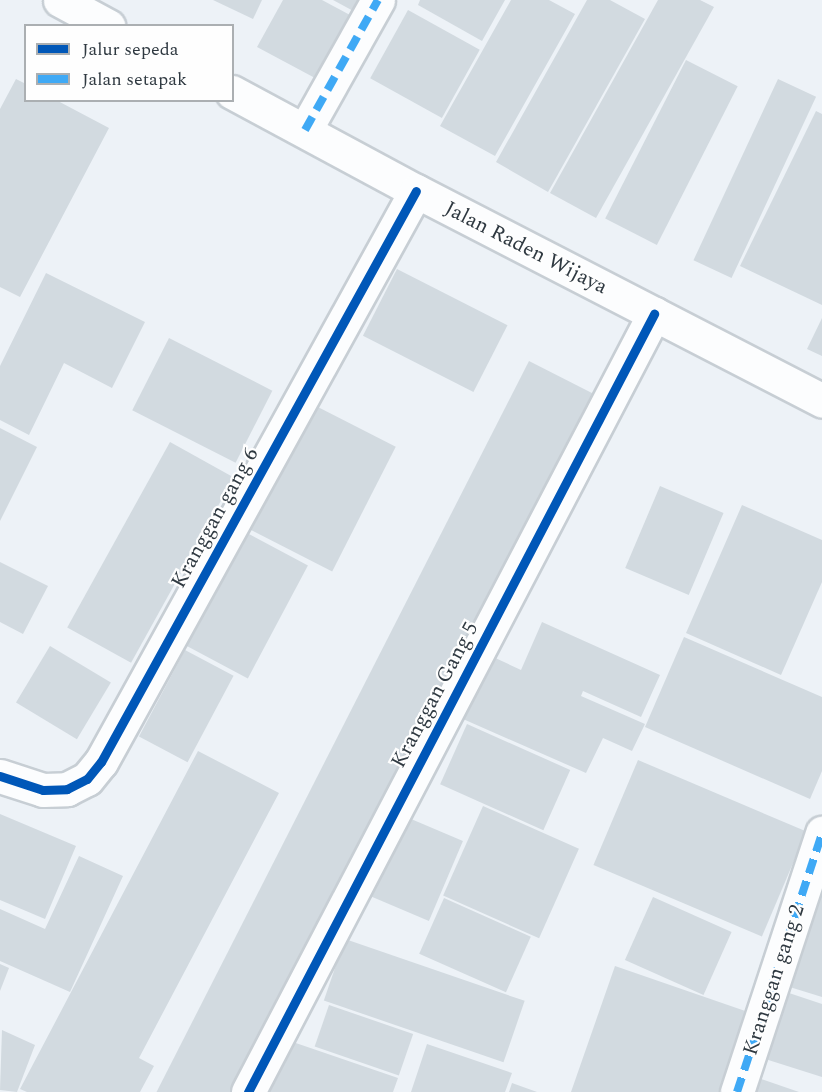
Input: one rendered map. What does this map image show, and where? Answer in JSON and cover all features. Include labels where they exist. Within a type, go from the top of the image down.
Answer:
[{"type":"street","points":[[60,0],[104,24]]},
{"type":"street","points":[[305,130],[378,0]]},
{"type":"street","name":"Jalan Raden Wijaya","points":[[234,93],[416,191],[822,401]]},
{"type":"street","name":"Kranggan gang 6","points":[[0,776],[43,790],[67,789],[87,779],[101,762],[416,191]]},
{"type":"street","name":"Kranggan Gang 5","points":[[248,1092],[654,314]]},
{"type":"street","name":"Kranggan gang 2","points":[[737,1092],[822,833]]},
{"type":"building","points":[[213,0],[262,0],[253,19]]},
{"type":"building","points":[[283,0],[322,0],[350,15],[315,78],[257,47]]},
{"type":"building","points":[[333,0],[364,0],[357,13]]},
{"type":"building","points":[[420,0],[505,0],[482,41],[418,5]]},
{"type":"building","points":[[511,0],[549,0],[575,14],[495,156],[440,126]]},
{"type":"building","points":[[587,0],[610,0],[645,19],[548,192],[496,162]]},
{"type":"building","points":[[658,0],[700,0],[714,7],[596,218],[550,193]]},
{"type":"building","points":[[408,10],[480,50],[442,118],[370,78]]},
{"type":"building","points":[[686,60],[738,86],[657,245],[605,219]]},
{"type":"building","points":[[16,79],[24,83],[24,102],[60,102],[109,128],[20,297],[0,287],[0,109]]},
{"type":"building","points":[[778,79],[816,97],[732,278],[693,260]]},
{"type":"building","points":[[816,111],[822,114],[822,305],[740,266]]},
{"type":"building","points":[[397,269],[507,325],[473,392],[363,336]]},
{"type":"building","points":[[46,273],[145,322],[112,388],[64,363],[29,435],[0,420],[0,366]]},
{"type":"building","points":[[822,318],[822,356],[807,349]]},
{"type":"building","points":[[169,338],[272,391],[236,463],[132,410]]},
{"type":"building","points":[[529,361],[600,397],[246,1092],[157,1092]]},
{"type":"building","points":[[312,404],[396,447],[332,571],[248,529]]},
{"type":"building","points":[[0,428],[37,447],[0,521]]},
{"type":"building","points":[[170,442],[234,477],[131,663],[67,627]]},
{"type":"building","points":[[660,486],[724,513],[689,595],[625,568]]},
{"type":"building","points":[[742,505],[822,540],[822,582],[781,675],[686,633]]},
{"type":"building","points":[[247,533],[308,565],[248,678],[187,646]]},
{"type":"building","points":[[0,562],[48,586],[23,634],[0,622]]},
{"type":"building","points":[[542,622],[660,675],[641,717],[583,691],[581,696],[645,724],[632,751],[603,738],[586,773],[463,719],[491,656],[521,670]]},
{"type":"building","points":[[684,637],[822,697],[822,771],[810,799],[645,727]]},
{"type":"building","points":[[50,646],[111,683],[77,739],[16,703]]},
{"type":"building","points":[[185,650],[234,676],[188,762],[139,737]]},
{"type":"building","points":[[467,724],[570,770],[543,830],[440,784]]},
{"type":"building","points":[[198,751],[279,793],[139,1058],[154,1066],[140,1092],[27,1092],[20,1089]]},
{"type":"building","points":[[638,760],[806,832],[762,936],[593,865]]},
{"type":"building","points":[[483,806],[579,849],[539,938],[443,896]]},
{"type":"building","points":[[0,814],[76,846],[45,919],[0,900]]},
{"type":"building","points":[[404,816],[463,841],[429,921],[370,896]]},
{"type":"building","points":[[79,856],[123,876],[70,992],[0,961],[0,909],[45,929]]},
{"type":"building","points":[[811,890],[822,893],[822,997],[780,984]]},
{"type":"building","points":[[653,897],[732,932],[704,995],[625,960]]},
{"type":"building","points":[[444,898],[531,937],[506,992],[419,954]]},
{"type":"building","points":[[345,939],[525,1001],[503,1062],[324,1000]]},
{"type":"building","points":[[0,964],[9,968],[0,991]]},
{"type":"building","points":[[615,966],[751,1013],[724,1092],[571,1092]]},
{"type":"building","points":[[777,989],[822,1004],[822,1077],[756,1056]]},
{"type":"building","points":[[329,1005],[413,1034],[399,1076],[315,1047]]},
{"type":"building","points":[[2,1030],[35,1045],[17,1092],[0,1090]]},
{"type":"building","points":[[287,1040],[398,1078],[393,1092],[269,1092]]},
{"type":"building","points":[[427,1044],[512,1073],[505,1092],[411,1092]]},
{"type":"building","points":[[761,1079],[799,1092],[756,1092]]},
{"type":"building","points":[[512,1083],[537,1092],[509,1092]]},
{"type":"marked path","points":[[305,130],[378,0]]},
{"type":"marked path","points":[[737,1092],[822,833]]},
{"type":"cycle path","points":[[0,776],[43,790],[67,789],[87,779],[101,762],[416,191]]},
{"type":"cycle path","points":[[248,1092],[654,314]]}]
